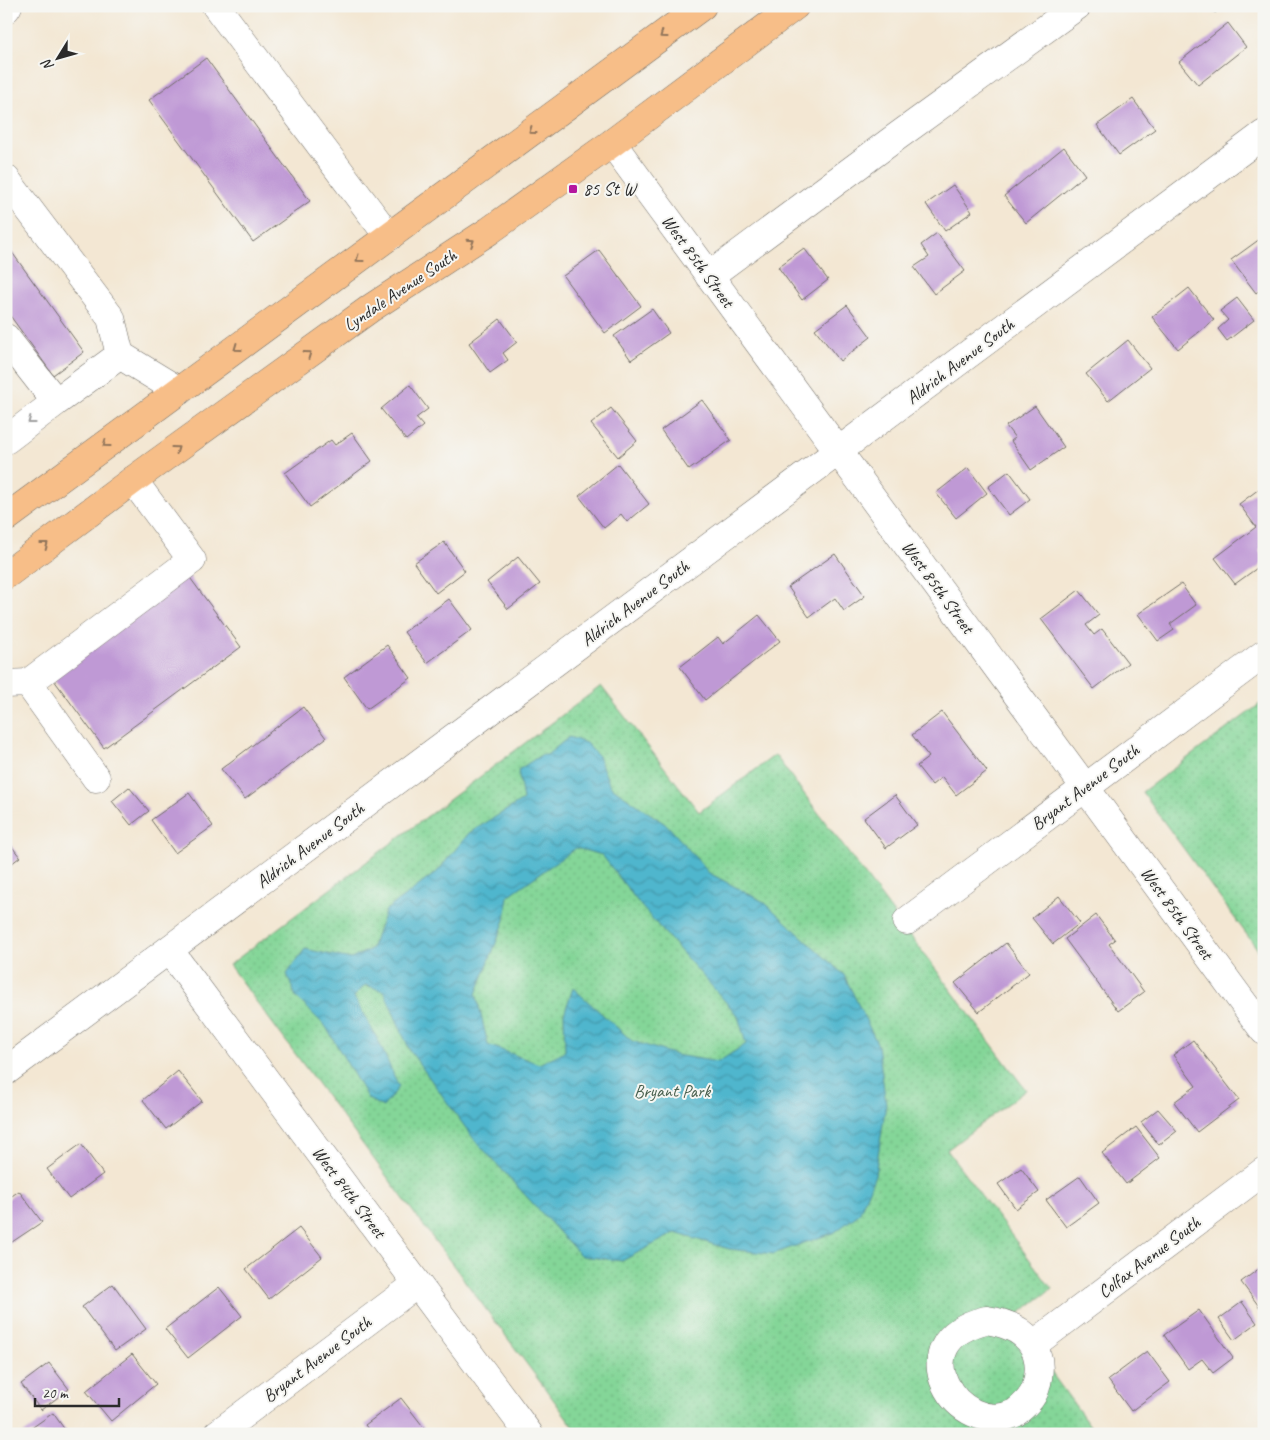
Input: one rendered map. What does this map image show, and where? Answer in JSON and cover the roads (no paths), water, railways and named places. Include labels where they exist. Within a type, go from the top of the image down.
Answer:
[{"type":"main road","points":[[12,512],[180,391],[702,6]]},
{"type":"main road","name":"Lyndale Avenue South","points":[[6,574],[371,308],[489,231],[612,143],[795,6]]},
{"type":"street","points":[[216,6],[389,236]]},
{"type":"street","points":[[709,276],[1077,6]]},
{"type":"street","name":"Aldrich Avenue South","points":[[6,1071],[1264,134]]},
{"type":"street","name":"West 85th Street","points":[[612,143],[1264,1031]]},
{"type":"street","points":[[6,178],[111,318],[120,355],[180,391]]},
{"type":"street","points":[[6,338],[56,402]]},
{"type":"street","points":[[6,440],[120,355]]},
{"type":"street","points":[[96,778],[17,684],[192,560],[133,480]]},
{"type":"street","name":"Bryant Avenue South","points":[[907,921],[1264,654]]},
{"type":"street","name":"West 84th Street","points":[[169,950],[529,1434]]},
{"type":"street","name":"Colfax Avenue South","points":[[1034,1344],[1264,1171]]},
{"type":"street","name":"Bryant Avenue South","points":[[216,1434],[418,1284]]},
{"type":"water","points":[[569,737],[586,743],[598,756],[610,786],[668,826],[709,873],[764,902],[844,975],[878,1045],[886,1104],[875,1175],[859,1214],[835,1232],[773,1254],[729,1249],[675,1233],[622,1261],[581,1256],[473,1138],[410,1051],[384,991],[365,985],[354,997],[379,1042],[399,1087],[383,1107],[368,1099],[326,1027],[296,997],[287,974],[305,949],[351,959],[371,949],[386,910],[437,872],[469,833],[523,800],[518,770],[541,755],[547,755]],"holes":[[[576,848],[602,855],[641,906],[738,1016],[746,1044],[718,1062],[676,1055],[632,1041],[573,988],[564,1014],[565,1051],[539,1064],[488,1045],[476,994],[505,920],[508,896]]]},
{"type":"place","name":"85 St W","points":[[573,189]]},
{"type":"park label","name":"Bryant Park","points":[[672,1091]]}]
